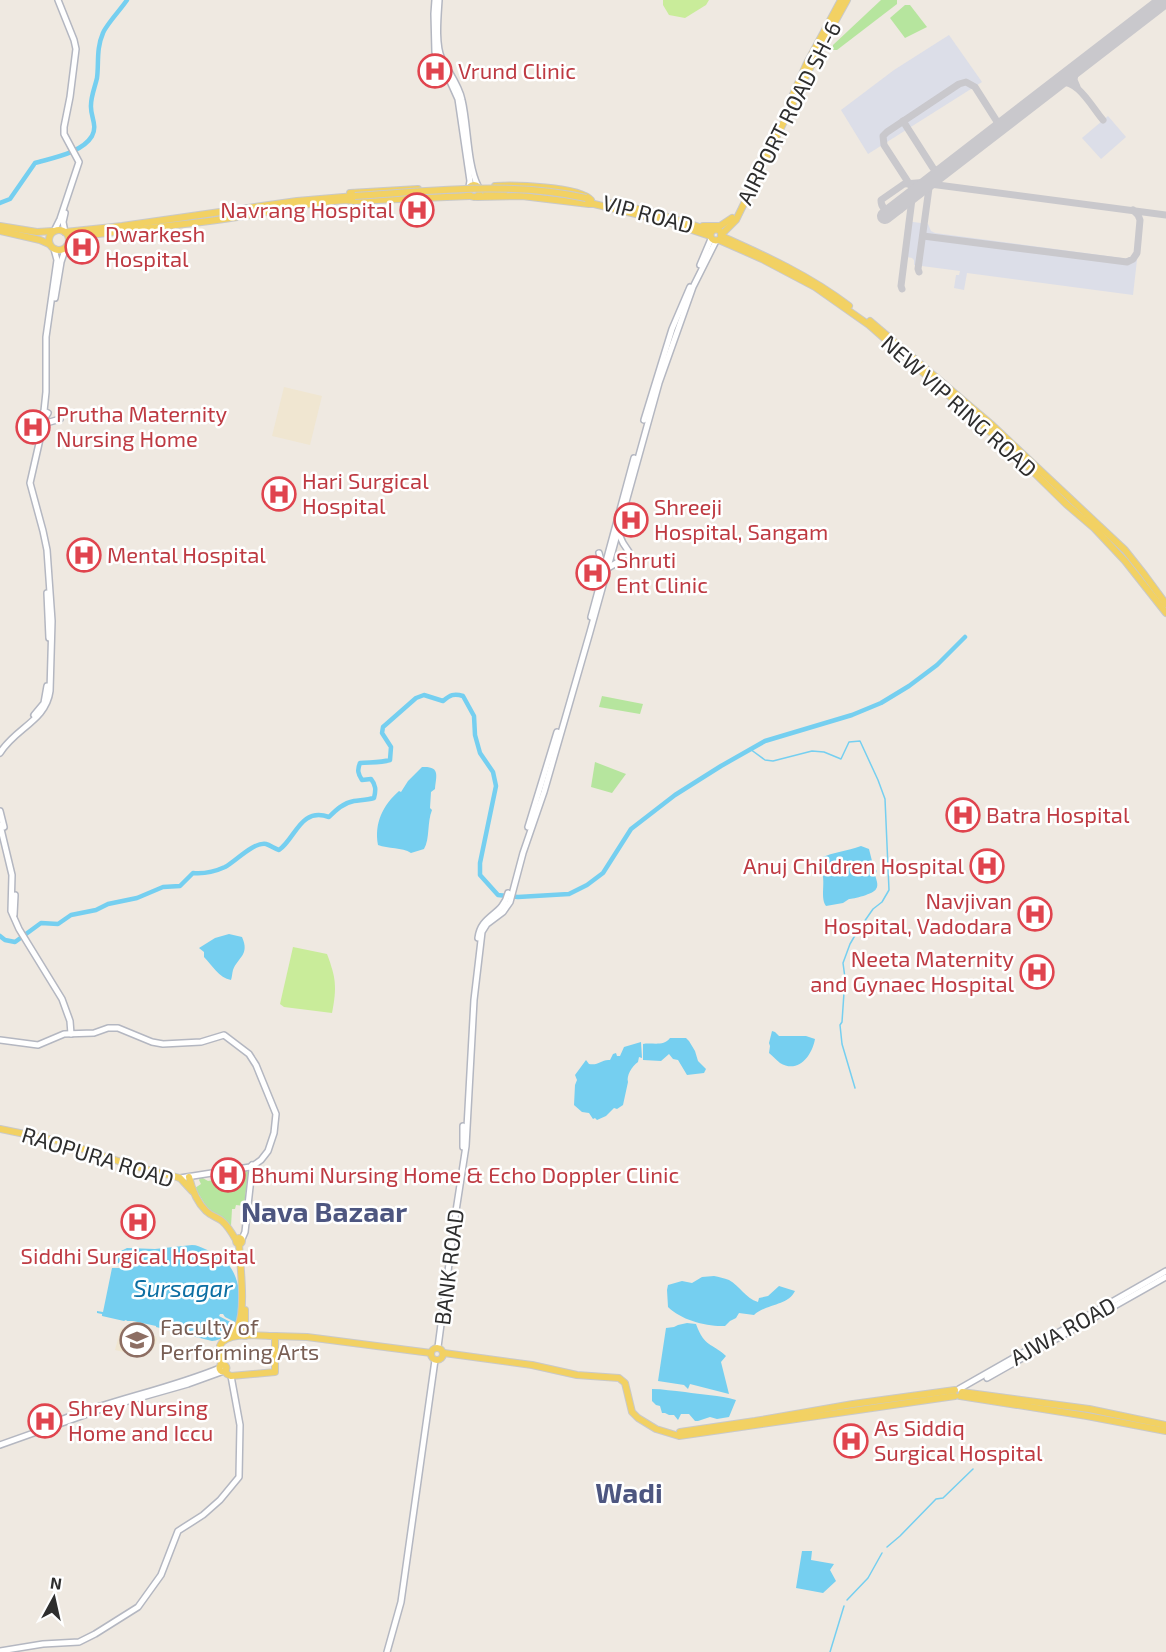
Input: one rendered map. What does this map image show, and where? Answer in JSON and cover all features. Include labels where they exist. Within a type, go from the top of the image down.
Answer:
[{"type":"main road","points":[[60,0],[76,49],[64,127],[67,140],[81,162],[63,218],[65,232]]},
{"type":"main road","points":[[437,0],[439,52],[462,97],[469,147],[476,181],[481,193],[473,197]]},
{"type":"main road","points":[[437,0],[434,14],[435,52],[458,99],[470,181],[468,190],[473,197]]},
{"type":"main road","points":[[827,30],[841,0]]},
{"type":"main road","name":"AIRPORT ROAD SH-6","points":[[715,235],[736,220],[827,30],[847,0]]},
{"type":"main road","points":[[0,753],[13,737],[44,710],[50,695],[52,621],[47,553],[44,531],[30,483],[45,413],[46,347],[55,288],[57,260],[49,238],[60,219],[80,159]]},
{"type":"main road","points":[[348,198],[351,193],[360,192],[473,185],[519,185],[586,195],[589,201]]},
{"type":"main road","points":[[0,231],[40,240],[60,250],[79,237],[89,235],[244,216],[356,197],[501,188],[551,192],[589,201]]},
{"type":"main road","points":[[65,232],[297,201],[348,198],[353,201],[522,196],[589,204],[589,201]]},
{"type":"main road","name":"VIP ROAD","points":[[589,201],[715,235]]},
{"type":"main road","name":"VIP ROAD","points":[[589,201],[657,214],[715,235]]},
{"type":"main road","points":[[693,226],[720,226],[731,222]]},
{"type":"main road","points":[[0,226],[37,232],[60,229],[65,232],[69,237],[68,245],[55,288]]},
{"type":"main road","points":[[606,568],[646,424],[675,335],[715,235]]},
{"type":"main road","points":[[606,568],[662,358],[675,321],[715,235]]},
{"type":"main road","name":"NEW VIP RING ROAD","points":[[715,235],[775,260],[821,286],[877,326],[1094,528],[1120,555],[1166,613]]},
{"type":"main road","name":"NEW VIP RING ROAD","points":[[715,235],[814,287],[904,352],[991,424],[1125,550],[1166,604]]},
{"type":"main road","points":[[0,747],[10,734],[41,708],[47,690],[49,639],[46,573],[43,546],[28,482],[45,413]]},
{"type":"main road","points":[[43,424],[60,419]]},
{"type":"main road","points":[[618,530],[629,552]]},
{"type":"main road","points":[[599,553],[606,568]]},
{"type":"main road","points":[[606,568],[623,559]]},
{"type":"main road","name":"BANK ROAD","points":[[442,1352],[466,1146],[474,1000],[481,937],[485,926],[505,909],[508,901],[606,568]]},
{"type":"main road","points":[[0,811],[15,875],[13,917]]},
{"type":"main road","points":[[0,825],[12,875],[10,911],[67,1010],[71,1034]]},
{"type":"main road","points":[[0,1040],[38,1045],[64,1034],[94,1033],[107,1028],[118,1028],[152,1042],[163,1044],[189,1043],[215,1039],[224,1035],[249,1054],[256,1065],[276,1114],[274,1133],[268,1151],[252,1167],[180,1178]]},
{"type":"main road","name":"RAOPURA ROAD","points":[[0,1129],[59,1142],[180,1178],[204,1209],[222,1220],[240,1241]]},
{"type":"main road","points":[[252,1167],[245,1232],[240,1241],[241,1316],[238,1328],[222,1342],[223,1368],[227,1374],[231,1376],[275,1372],[274,1336]]},
{"type":"main road","points":[[189,1177],[192,1191]]},
{"type":"main road","points":[[240,1241],[245,1300],[245,1336]]},
{"type":"main road","name":"AJWA ROAD","points":[[959,1392],[1032,1347],[1166,1271]]},
{"type":"main road","name":"AJWA ROAD","points":[[959,1392],[1166,1277]]},
{"type":"main road","points":[[229,1338],[307,1337],[441,1359],[442,1352]]},
{"type":"main road","points":[[387,1652],[401,1602],[433,1349],[576,1376],[624,1382]]},
{"type":"main road","points":[[442,1352],[579,1375],[619,1378],[624,1382],[632,1412],[656,1429],[682,1436],[959,1392],[1089,1409],[1166,1425]]},
{"type":"main road","points":[[0,1444],[102,1407],[188,1384],[223,1368]]},
{"type":"main road","points":[[0,1651],[43,1644],[79,1642],[138,1607],[161,1575],[178,1531],[203,1515],[239,1478],[240,1425],[231,1376]]},
{"type":"main road","points":[[959,1392],[1166,1431]]},
{"type":"main road","points":[[631,1407],[652,1425],[677,1432],[744,1425]]},
{"type":"shaded area","points":[[949,35],[982,82],[868,154],[841,110],[894,70]]},
{"type":"shaded area","points":[[1108,116],[1126,137],[1101,159],[1082,138]]},
{"type":"shaded area","points":[[906,221],[928,224],[931,231],[935,233],[1137,260],[1133,295],[967,273],[964,290],[954,288],[956,275],[959,275],[960,271],[914,265],[912,258],[902,256]]},
{"type":"shaded area","points":[[284,387],[322,396],[310,445],[272,436]]},
{"type":"shaded area","name":"Faculty of Performing Arts","points":[[121,1328],[155,1336],[156,1343],[151,1351],[146,1350],[145,1357],[115,1350]]},
{"type":"green space","points":[[663,0],[709,0],[706,5],[685,18],[669,15],[663,5]]},
{"type":"green space","points":[[881,0],[897,0],[897,4],[837,50],[833,50],[833,45]]},
{"type":"green space","points":[[905,5],[910,5],[927,27],[905,38],[890,18]]},
{"type":"green space","points":[[602,696],[643,704],[640,714],[599,707]]},
{"type":"green space","points":[[595,762],[626,774],[612,793],[591,787]]},
{"type":"green space","points":[[293,947],[327,954],[335,983],[332,1013],[284,1007],[280,1004]]},
{"type":"green space","points":[[246,1170],[248,1172],[244,1206],[236,1205],[235,1209],[232,1209],[231,1226],[209,1211],[195,1188],[201,1184],[199,1180],[201,1177],[208,1181],[219,1179],[220,1181],[233,1181],[233,1175],[245,1173]]},
{"type":"water","points":[[422,767],[432,768],[436,773],[435,789],[431,792],[430,808],[432,810],[424,849],[411,853],[378,845],[377,829],[384,808]]},
{"type":"water","points":[[861,846],[869,849],[877,871],[876,889],[843,903],[826,906],[823,897],[823,876],[819,867],[821,858]]},
{"type":"water","points":[[229,934],[242,937],[245,948],[233,970],[231,980],[216,971],[199,948],[215,938]]},
{"type":"water","points":[[772,1031],[779,1036],[806,1036],[815,1039],[811,1051],[803,1062],[787,1066],[769,1053]]},
{"type":"water","points":[[670,1038],[686,1038],[689,1041],[698,1061],[706,1069],[704,1073],[687,1075],[678,1060],[673,1059],[669,1054],[661,1061],[643,1060],[643,1044],[661,1043]]},
{"type":"water","points":[[641,1042],[642,1058],[639,1057],[629,1074],[623,1105],[617,1109],[614,1108],[606,1116],[597,1120],[574,1105],[577,1080],[575,1075],[586,1060],[592,1064],[610,1060],[613,1054],[620,1056],[624,1047]]},
{"type":"water","name":"Sursagar","points":[[192,1245],[221,1257],[229,1265],[239,1288],[240,1306],[237,1323],[223,1314],[219,1316],[236,1325],[226,1336],[212,1341],[97,1313],[97,1311],[103,1312],[112,1268],[120,1267],[119,1263],[115,1264],[116,1256],[121,1251],[127,1248],[155,1249]]},
{"type":"water","points":[[714,1276],[729,1280],[758,1302],[759,1298],[768,1296],[779,1286],[795,1291],[787,1300],[754,1315],[739,1313],[725,1326],[695,1322],[680,1316],[668,1307],[668,1285],[682,1281],[692,1283],[702,1277]]},
{"type":"water","points":[[687,1323],[696,1324],[705,1341],[726,1356],[721,1362],[729,1394],[690,1384],[688,1389],[684,1385],[658,1381],[666,1328]]},
{"type":"water","points":[[652,1389],[736,1400],[729,1417],[717,1419],[710,1417],[695,1421],[689,1414],[681,1414],[678,1420],[674,1415],[662,1413],[660,1406],[652,1401]]},
{"type":"water","points":[[802,1551],[812,1551],[811,1560],[834,1564],[830,1570],[836,1581],[823,1593],[796,1588]]},
{"type":"waterway","points":[[0,203],[10,199],[35,163],[74,151],[92,136],[94,124],[91,102],[97,78],[101,39],[107,26],[127,0]]},
{"type":"waterway","points":[[0,936],[5,940],[15,942],[41,923],[58,924],[71,915],[137,898],[163,887],[180,886],[193,873],[221,869],[261,844],[279,850],[300,825],[311,816],[329,817],[346,803],[374,798],[374,783],[371,779],[362,780],[358,772],[360,763],[390,760],[391,747],[382,733],[383,727],[416,698],[424,695],[443,701],[452,695],[463,696],[474,716],[475,735],[480,753],[493,772],[496,786],[480,863],[480,875],[498,895],[518,897],[569,894],[587,885],[603,873],[631,829],[675,795],[765,741],[852,715],[881,703],[937,665],[965,637]]},
{"type":"waterway","points":[[750,749],[765,760],[773,761],[812,751],[824,752],[841,759],[849,742],[860,741],[885,799],[889,890],[857,932],[843,963],[845,978],[840,1025],[842,1044],[855,1088]]},
{"type":"waterway","points":[[887,1547],[936,1499],[943,1498],[973,1469]]},
{"type":"waterway","points":[[847,1600],[868,1578],[882,1553]]},
{"type":"waterway","points":[[830,1652],[844,1606]]},
{"type":"taxiway","points":[[1076,68],[1074,80],[1077,87]]},
{"type":"taxiway","points":[[923,187],[916,189],[910,185],[884,145],[883,136],[887,132],[959,84],[966,82],[975,87],[996,120],[998,126],[995,131]]},
{"type":"taxiway","points":[[1058,82],[1065,82],[1078,89],[1103,120]]},
{"type":"taxiway","points":[[903,121],[933,168],[937,171],[944,170]]},
{"type":"taxiway","points":[[903,203],[900,210],[892,213],[884,208],[881,200],[904,184],[929,182]]},
{"type":"taxiway","points":[[919,272],[931,182]]},
{"type":"taxiway","points":[[926,184],[1166,215]]},
{"type":"taxiway","points":[[902,289],[914,195]]},
{"type":"taxiway","points":[[923,236],[1127,262],[1137,253],[1140,220],[1133,210]]},
{"type":"runway","points":[[885,216],[1165,0]]},
{"type":"place","name":"Vrund Clinic","points":[[435,71]]},
{"type":"place","name":"Navrang Hospital","points":[[417,210]]},
{"type":"place","name":"Dwarkesh Hospital","points":[[82,247]]},
{"type":"place","name":"Prutha Maternity Nursing Home","points":[[33,427]]},
{"type":"place","name":"Hari Surgical Hospital","points":[[279,494]]},
{"type":"place","name":"Shreeji Hospital, Sangam","points":[[631,520]]},
{"type":"place","name":"Mental Hospital","points":[[84,555]]},
{"type":"place","name":"Shruti Ent Clinic","points":[[593,573]]},
{"type":"place","name":"Batra Hospital","points":[[963,815]]},
{"type":"place","name":"Anuj Children Hospital","points":[[987,866]]},
{"type":"place","name":"Navjivan Hospital, Vadodara","points":[[1035,914]]},
{"type":"place","name":"Neeta Maternity and Gynaec Hospital","points":[[1037,972]]},
{"type":"place","name":"Bhumi Nursing Home & Echo Doppler Clinic","points":[[228,1175]]},
{"type":"place","name":"Siddhi Surgical Hospital","points":[[138,1222]]},
{"type":"place","name":"Faculty of Performing Arts","points":[[137,1340]]},
{"type":"place","name":"Shrey Nursing Home and Iccu","points":[[45,1421]]},
{"type":"place","name":"As Siddiq Surgical Hospital","points":[[851,1441]]},
{"type":"district","name":"Nava Bazaar","points":[[324,1212]]},
{"type":"district","name":"Wadi","points":[[629,1493]]}]
